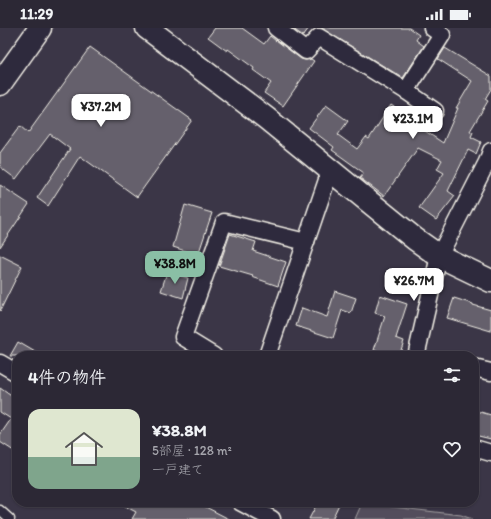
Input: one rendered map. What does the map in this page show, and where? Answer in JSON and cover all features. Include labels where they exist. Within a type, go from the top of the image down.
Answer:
[{"type":"main road","points":[[0,84],[40,28]]},
{"type":"main road","points":[[147,28],[266,118],[415,239],[439,256],[491,281]]},
{"type":"street","points":[[276,28],[306,51],[319,37],[406,91],[435,111]]},
{"type":"street","points":[[406,91],[442,36],[432,28]]},
{"type":"street","points":[[422,351],[439,256],[490,159]]},
{"type":"street","points":[[269,351],[330,171]]},
{"type":"street","points":[[206,351],[183,337],[224,222],[306,242]]},
{"type":"street","points":[[0,363],[12,370]]},
{"type":"street","points":[[479,369],[491,372]]},
{"type":"street","points":[[479,449],[491,453]]},
{"type":"street","points":[[249,507],[272,519]]},
{"type":"lane","points":[[0,510],[10,519]]},
{"type":"shaded area","points":[[360,507],[395,507],[461,515],[472,519],[355,519]]},
{"type":"building","points":[[215,28],[242,28],[264,44],[270,36],[301,59],[311,59],[314,61],[283,106],[264,93],[271,83],[253,70],[254,68],[228,49],[227,51],[208,37]]},
{"type":"building","points":[[292,28],[309,28],[303,36]]},
{"type":"building","points":[[321,28],[409,28],[419,35],[416,40],[424,46],[403,78]]},
{"type":"building","points":[[90,47],[192,120],[137,197],[80,156],[48,206],[37,198],[70,149],[50,134],[16,179],[0,167],[0,153],[20,126],[28,133]]},
{"type":"building","points":[[445,48],[491,76],[491,89],[485,99],[488,101],[470,131],[473,132],[471,137],[481,142],[476,154],[468,150],[448,191],[455,196],[436,220],[419,208],[444,173],[437,169],[442,160],[418,148],[384,196],[360,178],[364,173],[332,150],[334,147],[309,128],[326,105],[348,121],[338,135],[357,149],[366,137],[369,139],[391,105],[409,117],[407,119],[443,143],[458,108],[456,108],[472,81],[438,59]]},
{"type":"building","points":[[0,185],[29,204],[0,247]]},
{"type":"building","points":[[185,205],[212,213],[198,255],[173,247]]},
{"type":"building","points":[[230,234],[256,242],[253,251],[286,262],[278,286],[252,277],[253,276],[219,266]]},
{"type":"building","points":[[0,255],[22,266],[0,311]]},
{"type":"building","points":[[167,272],[188,278],[183,298],[161,291]]},
{"type":"building","points":[[335,291],[356,298],[351,313],[342,310],[333,338],[296,326],[302,308],[327,317]]},
{"type":"building","points":[[380,295],[407,304],[396,338],[404,341],[401,351],[374,350],[385,316],[375,313]]},
{"type":"building","points":[[454,298],[491,310],[491,331],[447,318]]},
{"type":"building","points":[[18,342],[33,351],[13,351]]},
{"type":"building","points":[[0,388],[12,396],[12,450],[0,442],[0,435],[11,419],[0,412]]},
{"type":"building","points":[[479,412],[491,415],[491,439],[479,436]]},
{"type":"building","points":[[126,507],[206,507],[229,519],[132,519],[136,512]]},
{"type":"building","points":[[315,507],[338,507],[332,519],[309,519]]}]
